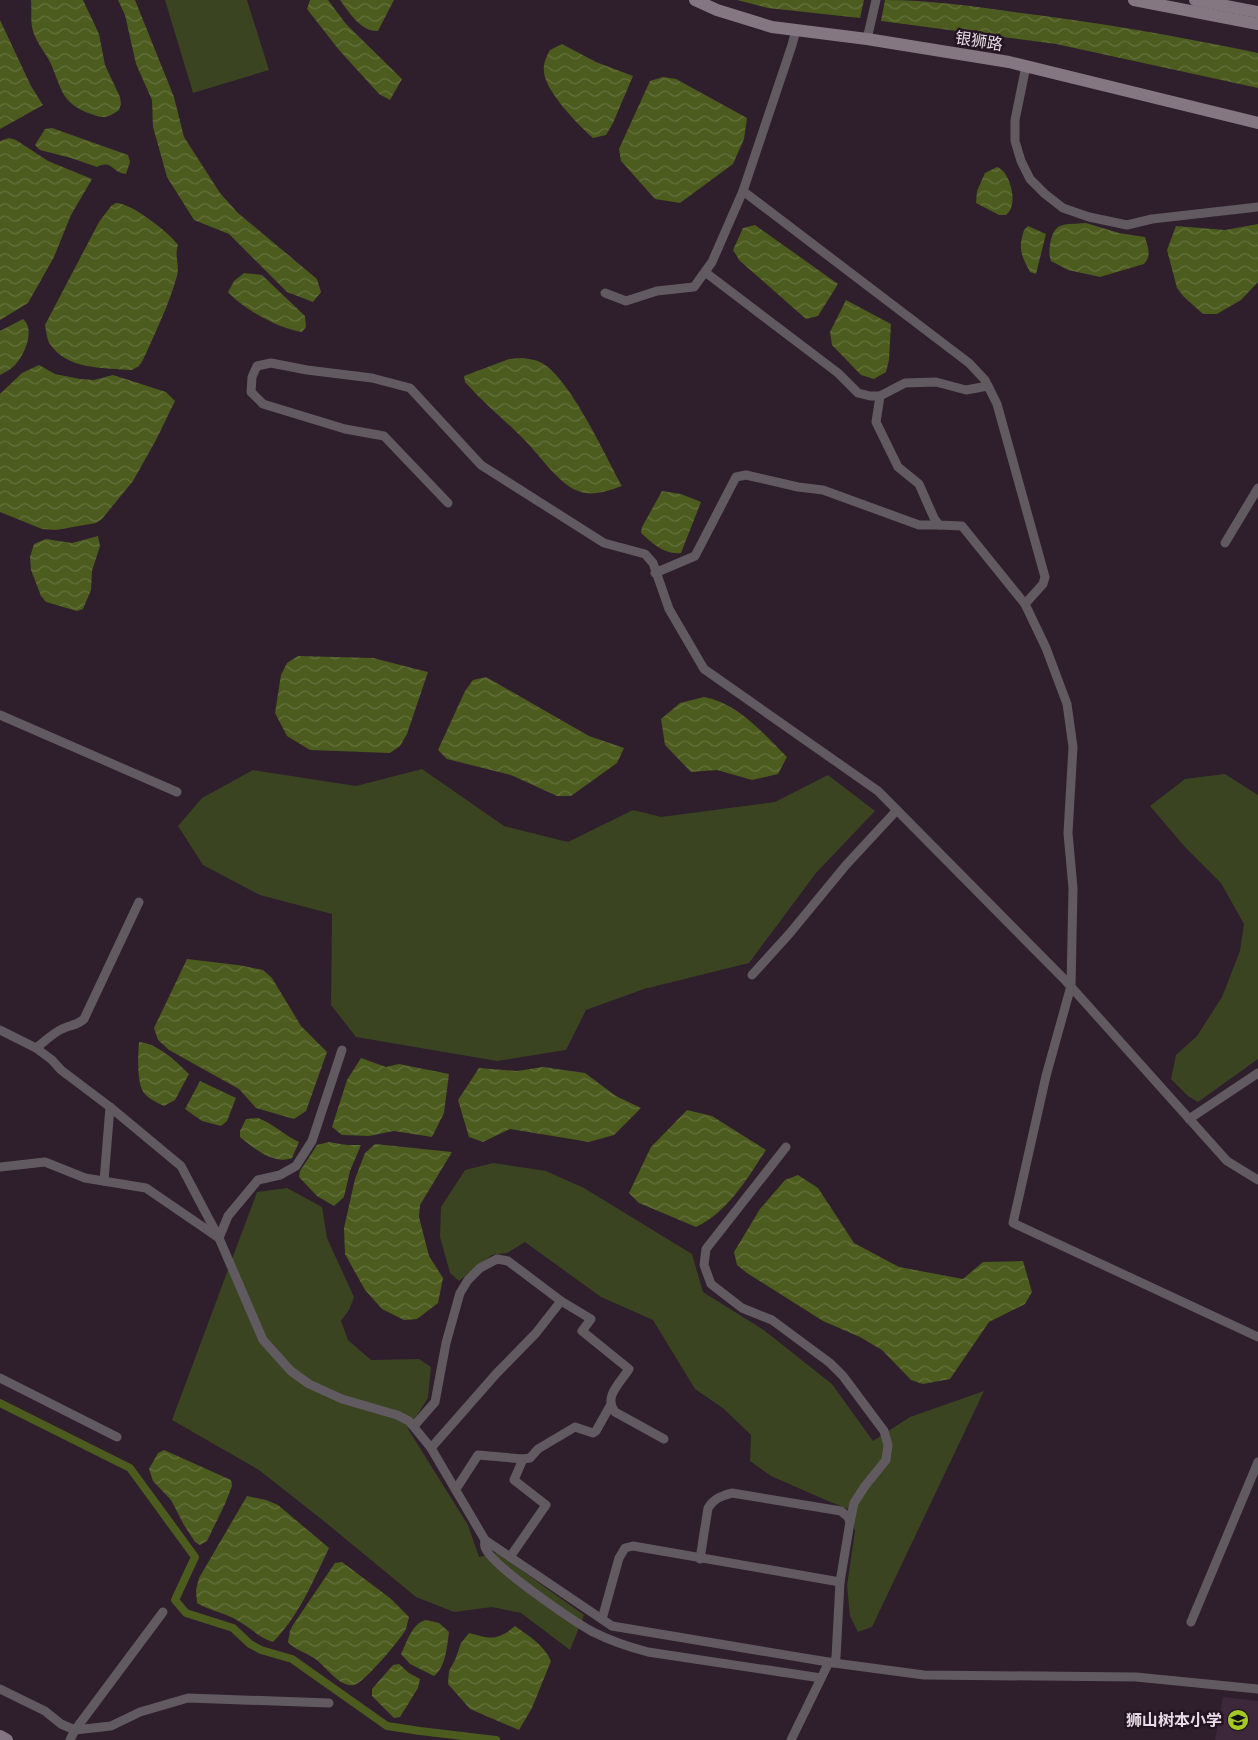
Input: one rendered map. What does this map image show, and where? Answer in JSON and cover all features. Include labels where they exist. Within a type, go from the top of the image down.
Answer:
[{"type":"main road","name":"银狮路","points":[[695,0],[717,10],[772,27],[1001,61],[1258,123]]},
{"type":"main road","points":[[1134,0],[1258,24]]},
{"type":"main road","points":[[1196,0],[1258,12]]},
{"type":"main road","points":[[0,1736],[7,1740]]},
{"type":"street","points":[[867,40],[876,0]]},
{"type":"street","points":[[605,293],[626,301],[657,292],[694,287],[705,272],[712,262],[743,191],[796,30]]},
{"type":"street","points":[[1026,66],[1015,120],[1015,141],[1021,161],[1030,179],[1063,208],[1089,217],[1127,225],[1152,219],[1258,207]]},
{"type":"street","points":[[743,191],[969,363],[985,380],[997,404],[1045,577],[1043,584],[1025,604]]},
{"type":"street","points":[[705,272],[838,373],[858,393],[880,396],[905,383],[936,382],[966,390],[988,386]]},
{"type":"street","points":[[448,503],[384,436],[346,429],[262,404],[251,392],[252,377],[257,366],[271,363],[306,370],[372,378],[410,388],[482,465],[604,543],[645,554],[653,563],[669,609],[704,669],[878,791],[1071,986],[1227,1161],[1258,1180]]},
{"type":"street","points":[[880,396],[876,422],[898,467],[919,484],[939,525]]},
{"type":"street","points":[[655,573],[695,556],[736,477],[746,475],[798,487],[823,490],[919,525],[962,526],[1025,604],[1046,648],[1066,704],[1074,747],[1068,833],[1073,888],[1071,986],[1046,1076],[1013,1223],[1258,1337]]},
{"type":"street","points":[[1225,543],[1258,488]]},
{"type":"street","points":[[0,715],[177,792]]},
{"type":"street","points":[[752,975],[790,933],[846,865],[897,810]]},
{"type":"street","points":[[36,1048],[55,1033],[78,1024],[84,1019],[139,902]]},
{"type":"street","points":[[0,1030],[36,1048],[52,1060],[61,1070],[110,1107],[181,1166],[219,1238],[262,1340],[291,1371],[318,1388],[342,1399],[398,1415],[414,1426],[431,1448],[485,1540],[612,1626],[831,1662],[924,1675],[1136,1677],[1258,1689]]},
{"type":"street","points":[[219,1238],[228,1216],[258,1180],[280,1175],[296,1166],[312,1141],[342,1050]]},
{"type":"street","points":[[1189,1119],[1258,1073]]},
{"type":"street","points":[[104,1181],[110,1107]]},
{"type":"street","points":[[786,1146],[706,1249],[704,1265],[711,1284],[742,1308],[772,1320],[830,1363],[843,1376],[884,1431],[888,1445],[886,1460],[854,1503],[840,1582],[836,1657],[821,1678],[791,1740]]},
{"type":"street","points":[[0,1167],[44,1162],[85,1178],[146,1188],[219,1238]]},
{"type":"street","points":[[414,1426],[435,1402],[446,1343],[460,1293],[468,1280],[480,1268],[497,1260],[508,1261],[561,1301],[591,1319],[582,1331],[629,1369],[609,1398],[610,1406],[615,1412],[664,1439]]},
{"type":"street","points":[[431,1448],[496,1374],[536,1333],[561,1301]]},
{"type":"street","points":[[0,1378],[117,1438]]},
{"type":"street","points":[[456,1489],[478,1455],[530,1458],[538,1449],[575,1427],[593,1433],[610,1406]]},
{"type":"street","points":[[510,1557],[546,1504],[514,1480],[523,1459]]},
{"type":"street","points":[[1192,1622],[1258,1462]]},
{"type":"street","points":[[700,1559],[708,1508],[712,1501],[720,1496],[732,1493],[841,1512],[848,1517],[850,1522]]},
{"type":"street","points":[[485,1540],[485,1549],[533,1593],[593,1632],[622,1645],[648,1652],[821,1678]]},
{"type":"street","points":[[602,1619],[619,1558],[625,1548],[633,1546],[840,1582]]},
{"type":"street","points":[[70,1740],[75,1730],[163,1612]]},
{"type":"street","points":[[0,1689],[45,1711],[60,1724],[75,1730],[111,1726],[140,1712],[188,1698],[329,1703]]},
{"type":"shaded area","points":[[165,0],[247,0],[269,70],[193,93]]},
{"type":"shaded area","points":[[422,769],[504,826],[568,842],[633,810],[661,817],[775,802],[828,775],[875,811],[816,873],[749,963],[644,989],[586,1010],[566,1050],[497,1061],[356,1037],[331,1005],[332,914],[260,895],[203,865],[178,826],[202,798],[253,770],[356,786]]},
{"type":"shaded area","points":[[1225,774],[1258,795],[1258,1059],[1198,1102],[1188,1096],[1171,1079],[1176,1055],[1197,1036],[1222,997],[1240,951],[1244,924],[1221,883],[1185,847],[1150,806],[1185,779]]},
{"type":"shaded area","points":[[493,1163],[546,1171],[584,1188],[692,1254],[703,1292],[765,1331],[832,1384],[873,1441],[910,1417],[984,1391],[872,1627],[858,1632],[850,1616],[847,1586],[855,1531],[848,1509],[771,1476],[750,1461],[751,1435],[724,1409],[695,1389],[653,1320],[601,1297],[525,1242],[507,1253],[492,1255],[459,1281],[450,1273],[440,1237],[441,1207],[465,1170]]},
{"type":"shaded area","points":[[287,1188],[322,1207],[327,1238],[354,1297],[349,1310],[341,1321],[348,1340],[371,1360],[419,1359],[431,1367],[428,1398],[408,1429],[468,1525],[479,1557],[497,1553],[584,1615],[570,1650],[521,1613],[492,1607],[454,1612],[416,1597],[259,1470],[172,1420],[257,1192]]},
{"type":"shaded area","name":"狮山树本小学","points":[[1223,1697],[1258,1701],[1258,1740],[1215,1740]]},
{"type":"water","points":[[31,0],[83,0],[99,34],[105,65],[120,97],[121,104],[119,110],[109,116],[99,117],[73,105],[63,94],[50,62],[34,35]]},
{"type":"water","points":[[118,0],[135,0],[174,97],[184,137],[220,193],[238,213],[317,279],[321,292],[313,302],[287,292],[229,234],[194,220],[167,177],[153,127],[152,100],[136,64],[125,15]]},
{"type":"water","points":[[310,0],[328,0],[346,24],[402,79],[390,100],[379,94],[339,50],[307,9]]},
{"type":"water","points":[[340,0],[394,0],[378,31],[361,25]]},
{"type":"water","points":[[737,0],[864,0],[860,18],[768,8]]},
{"type":"water","points":[[885,0],[950,4],[1075,20],[1167,35],[1258,53],[1258,88],[1056,44],[881,21]]},
{"type":"water","points":[[0,20],[31,86],[43,105],[0,129]]},
{"type":"water","points":[[562,44],[596,62],[633,76],[606,135],[593,138],[564,108],[550,89],[544,72],[545,61],[550,50]]},
{"type":"water","points":[[663,77],[676,79],[747,118],[744,139],[733,164],[680,203],[655,199],[621,161],[619,149],[650,81]]},
{"type":"water","points":[[52,128],[128,155],[130,162],[126,174],[109,165],[97,167],[40,150],[35,145],[45,129]]},
{"type":"water","points":[[9,138],[16,140],[48,161],[92,179],[71,215],[54,257],[28,303],[0,320],[0,141]]},
{"type":"water","points":[[997,167],[1005,174],[1012,191],[1012,203],[1006,215],[999,215],[976,203],[977,191],[985,173]]},
{"type":"water","points":[[116,203],[123,204],[149,219],[167,233],[178,245],[178,272],[170,298],[143,360],[139,366],[132,370],[87,366],[66,359],[50,344],[45,325],[99,222],[111,206]]},
{"type":"water","points":[[1086,223],[1119,233],[1145,237],[1149,251],[1148,258],[1144,264],[1100,277],[1068,270],[1051,261],[1049,253],[1054,231],[1066,224]]},
{"type":"water","points":[[1258,224],[1258,282],[1241,300],[1217,314],[1203,314],[1177,288],[1167,250],[1176,226],[1225,230]]},
{"type":"water","points":[[755,225],[838,284],[818,316],[806,319],[740,261],[733,250],[743,228]]},
{"type":"water","points":[[1028,226],[1046,234],[1036,274],[1030,272],[1021,252],[1022,237],[1024,230]]},
{"type":"water","points":[[244,273],[262,275],[305,316],[306,327],[302,332],[272,323],[243,305],[228,292],[234,281]]},
{"type":"water","points":[[846,300],[891,324],[889,360],[886,372],[874,379],[861,375],[832,345],[830,332]]},
{"type":"water","points":[[23,319],[27,324],[29,336],[25,350],[14,366],[0,375],[0,331]]},
{"type":"water","points":[[523,358],[542,363],[564,385],[576,401],[622,486],[595,493],[584,493],[565,484],[523,439],[465,382],[464,376],[509,359]]},
{"type":"water","points":[[39,365],[55,374],[80,379],[94,380],[113,375],[166,392],[175,401],[133,481],[102,519],[96,523],[56,530],[42,529],[0,512],[0,394],[22,373]]},
{"type":"water","points":[[662,491],[681,494],[701,502],[681,553],[664,550],[641,533],[642,527]]},
{"type":"water","points":[[98,536],[100,546],[92,571],[91,590],[83,609],[77,611],[46,602],[41,596],[31,570],[30,557],[34,544],[46,539],[72,543]]},
{"type":"water","points":[[298,656],[373,658],[428,672],[407,734],[400,746],[390,753],[310,750],[287,736],[275,713],[281,675],[287,663]]},
{"type":"water","points":[[486,677],[589,736],[624,748],[617,763],[571,796],[557,796],[511,775],[447,759],[438,750],[465,691],[473,680]]},
{"type":"water","points":[[704,697],[716,700],[739,713],[760,729],[787,757],[778,774],[752,780],[717,770],[691,772],[665,745],[661,719],[680,703]]},
{"type":"water","points":[[187,959],[263,970],[272,978],[301,1026],[327,1052],[306,1111],[294,1119],[256,1108],[239,1089],[169,1050],[158,1040],[154,1028]]},
{"type":"water","points":[[139,1042],[160,1049],[189,1074],[175,1100],[164,1106],[149,1098],[140,1085]]},
{"type":"water","points":[[361,1058],[386,1067],[399,1064],[449,1074],[444,1113],[432,1137],[394,1131],[369,1136],[342,1135],[332,1127],[347,1080]]},
{"type":"water","points":[[543,1067],[585,1073],[616,1096],[641,1108],[614,1135],[589,1142],[510,1129],[483,1142],[469,1137],[458,1100],[479,1068],[517,1071]]},
{"type":"water","points":[[200,1081],[236,1098],[227,1121],[221,1126],[202,1121],[185,1109]]},
{"type":"water","points":[[687,1110],[712,1116],[766,1150],[727,1204],[718,1213],[696,1227],[639,1203],[629,1193],[651,1147]]},
{"type":"water","points":[[258,1118],[299,1142],[292,1158],[285,1160],[271,1157],[257,1150],[240,1137],[240,1131],[246,1119]]},
{"type":"water","points":[[329,1142],[361,1145],[350,1171],[344,1197],[334,1206],[317,1196],[299,1177],[300,1171],[317,1145]]},
{"type":"water","points":[[375,1144],[452,1152],[420,1205],[419,1217],[429,1256],[443,1278],[438,1303],[417,1319],[404,1320],[382,1309],[365,1290],[345,1254],[344,1228],[355,1179],[365,1153]]},
{"type":"water","points":[[798,1175],[818,1188],[854,1243],[899,1267],[963,1279],[983,1262],[1023,1261],[1032,1292],[1025,1304],[989,1322],[950,1379],[923,1384],[911,1380],[882,1350],[860,1337],[823,1321],[737,1265],[734,1252],[760,1209],[785,1180]]},
{"type":"water","points":[[164,1450],[231,1480],[232,1486],[225,1504],[207,1541],[200,1545],[195,1542],[184,1525],[171,1500],[153,1481],[149,1469],[158,1453]]},
{"type":"water","points":[[247,1496],[278,1505],[329,1548],[298,1610],[273,1642],[233,1618],[197,1603],[196,1590],[199,1578]]},
{"type":"water","points":[[342,1562],[390,1598],[409,1617],[406,1629],[390,1651],[366,1677],[354,1685],[348,1685],[338,1680],[318,1661],[288,1642],[293,1625],[335,1563]]},
{"type":"water","points":[[426,1620],[439,1623],[449,1632],[447,1650],[443,1662],[434,1676],[410,1664],[401,1654],[414,1629]]},
{"type":"water","points":[[515,1626],[531,1637],[548,1655],[551,1661],[532,1708],[519,1730],[470,1709],[448,1684],[449,1671],[461,1643],[469,1633],[483,1637],[494,1637],[503,1634]]},
{"type":"water","points":[[399,1664],[409,1673],[420,1679],[418,1688],[400,1717],[394,1718],[372,1696],[372,1689],[393,1665]]},
{"type":"waterway","points":[[0,1403],[130,1468],[195,1557],[175,1600],[186,1613],[233,1628],[250,1644],[261,1650],[292,1659],[387,1726],[496,1740]]},
{"type":"place","name":"狮山树本小学","points":[[1238,1720]]}]
